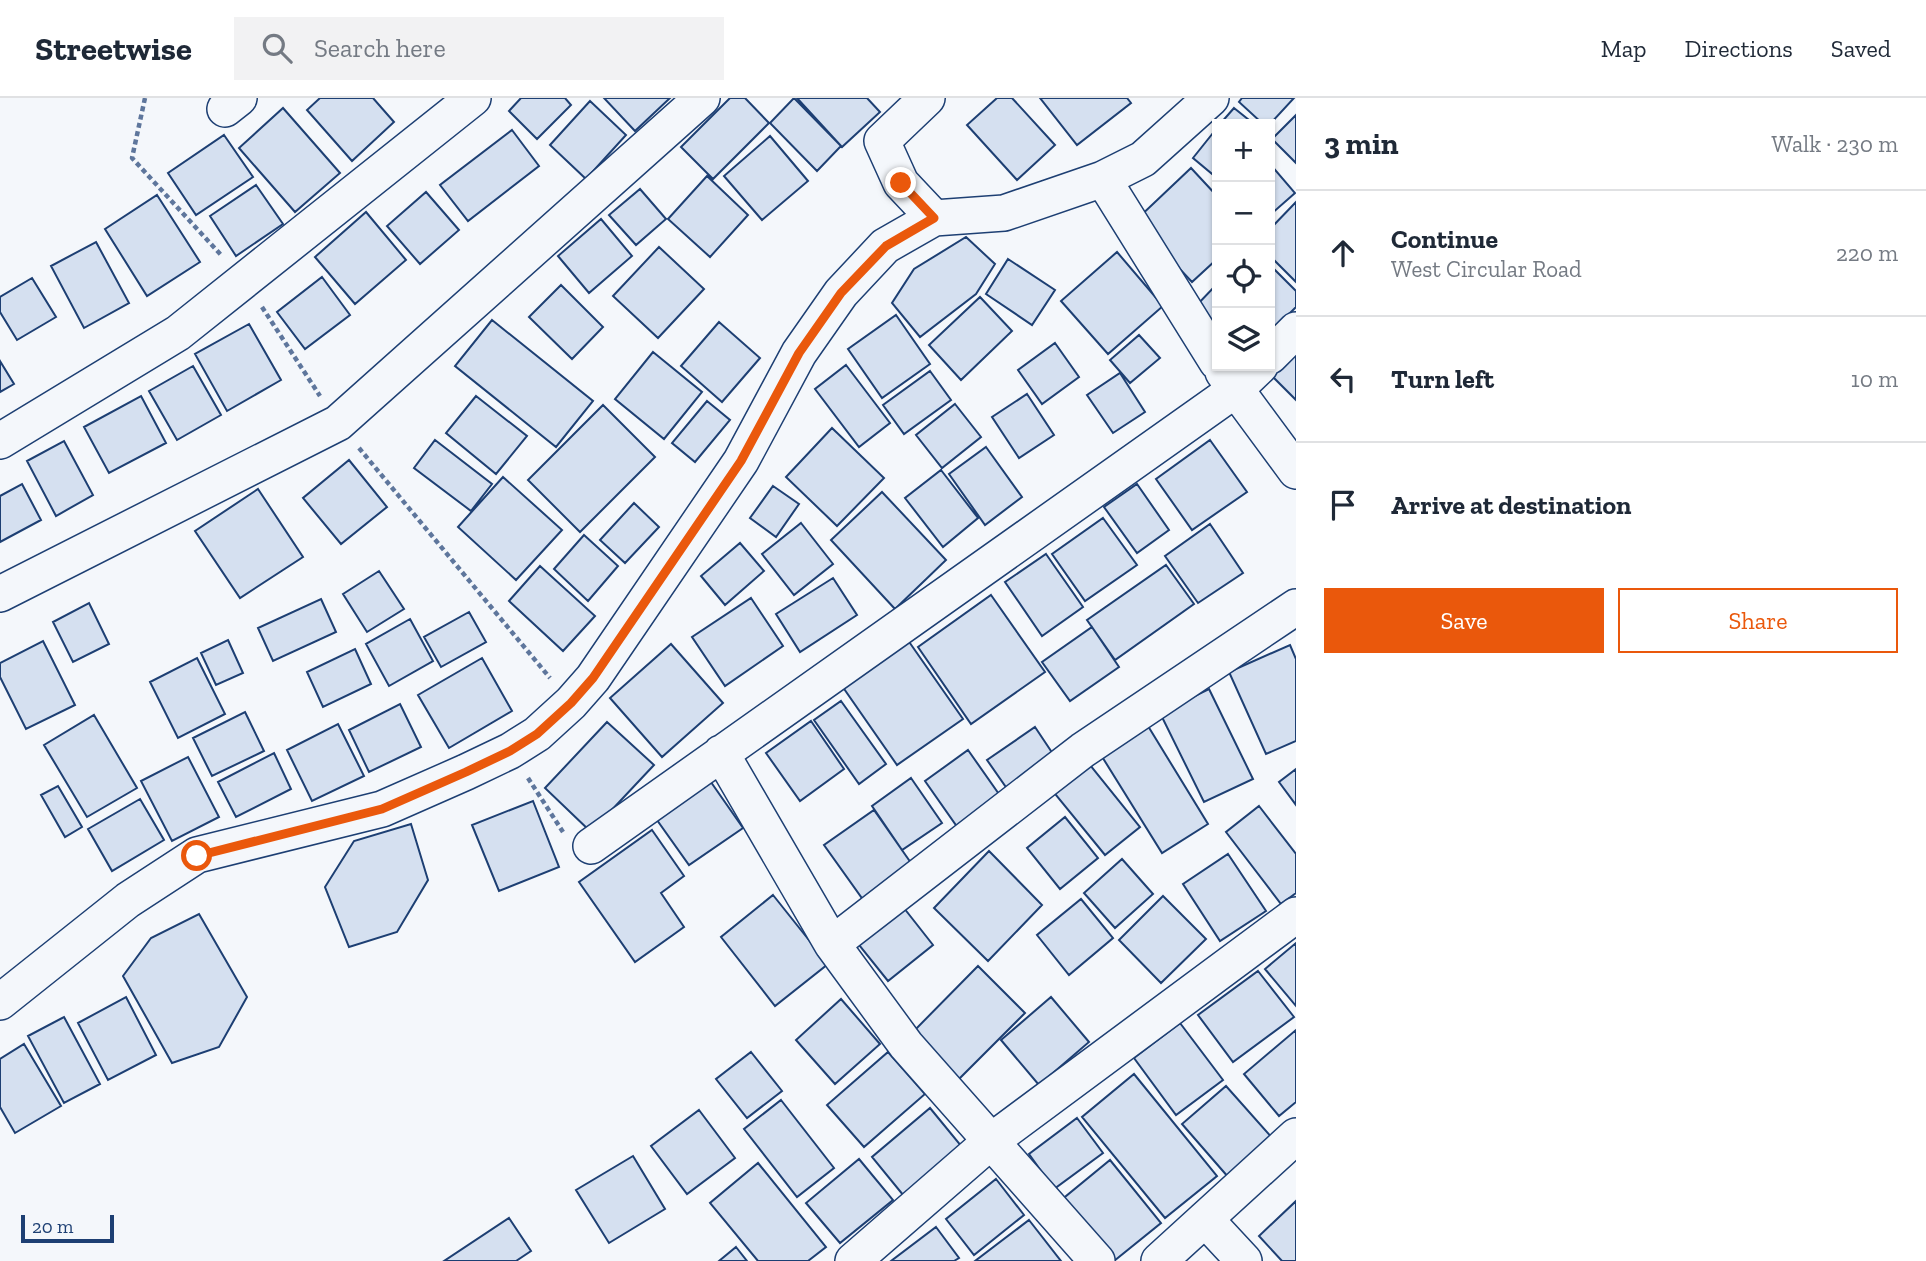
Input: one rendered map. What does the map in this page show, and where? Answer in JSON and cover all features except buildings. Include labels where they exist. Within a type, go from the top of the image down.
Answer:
[{"type":"street","points":[[0,441],[178,333],[473,98]]},
{"type":"street","points":[[0,594],[338,423],[702,98]]},
{"type":"street","points":[[927,98],[882,141],[901,183],[934,218]]},
{"type":"street","points":[[0,1002],[128,900],[197,856],[382,809],[510,751],[537,734],[571,703],[593,678],[741,461],[799,353],[841,293],[886,246],[934,218],[1004,213],[1103,179],[1143,159],[1211,98]]},
{"type":"street","points":[[1103,179],[1224,373],[1296,471]]},
{"type":"street","points":[[1275,351],[1296,330]]},
{"type":"street","points":[[580,844],[721,753],[1224,373]]},
{"type":"street","points":[[832,944],[1083,750],[1296,607]]},
{"type":"street","points":[[721,753],[832,944],[906,1045],[1097,1261]]},
{"type":"street","points":[[853,1261],[990,1142],[1296,915]]},
{"type":"street","points":[[1159,1261],[1296,1136]]},
{"type":"street","points":[[1205,1219],[1244,1261]]},
{"type":"path","points":[[510,751],[580,844]]},
{"type":"route","points":[[197,856],[382,809],[510,751],[537,734],[571,703],[593,678],[741,461],[799,353],[841,293],[886,246],[934,218],[901,183]]}]
